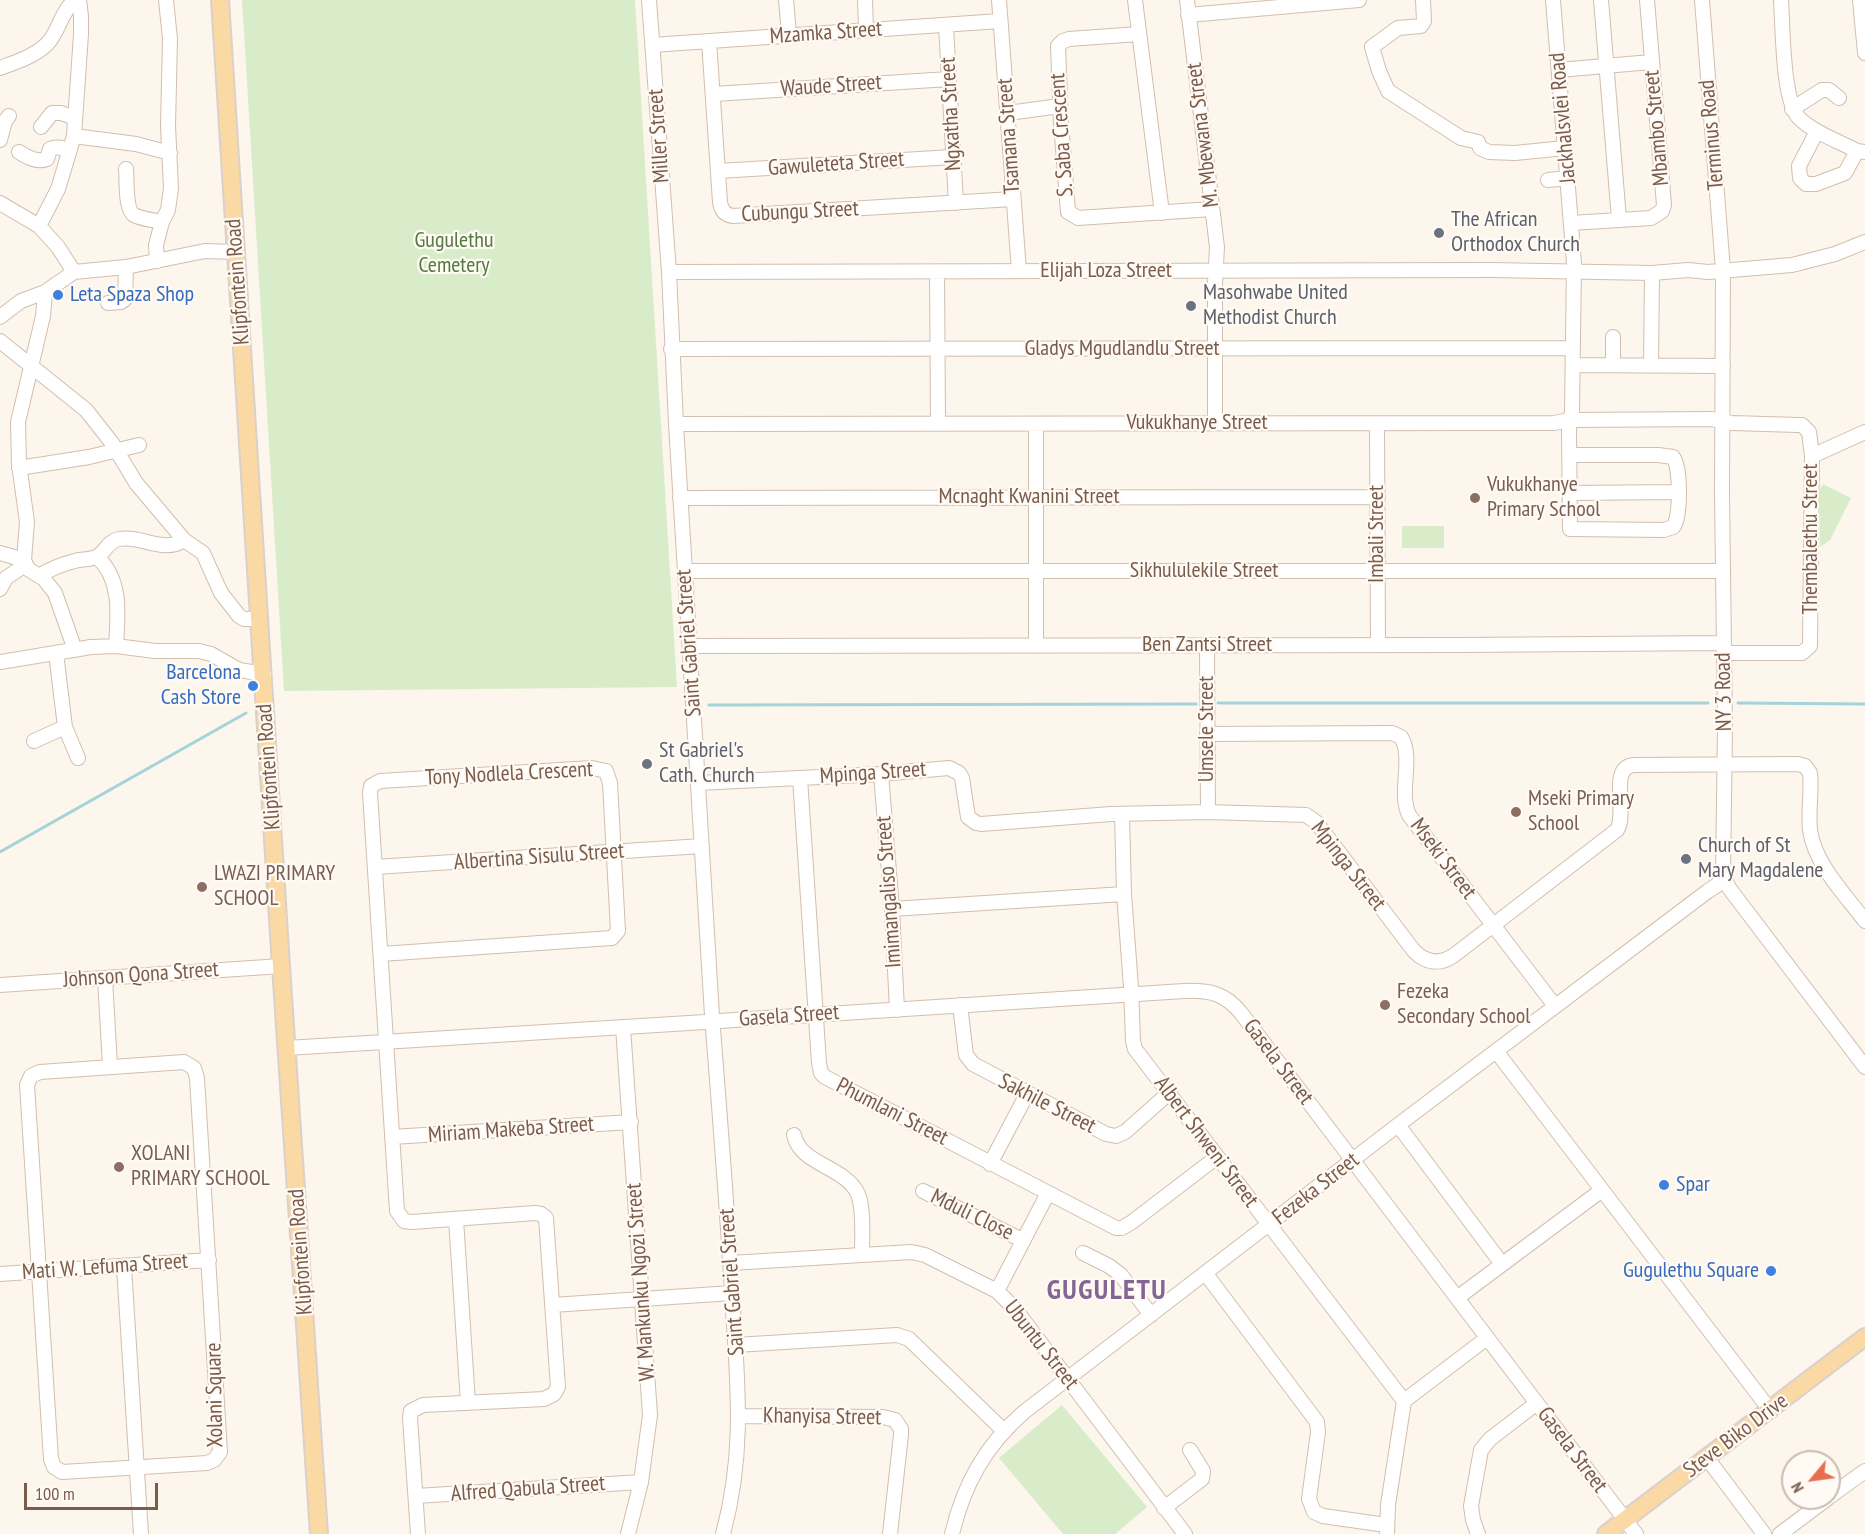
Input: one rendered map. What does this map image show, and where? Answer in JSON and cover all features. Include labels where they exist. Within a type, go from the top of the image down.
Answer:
[{"type":"main road","name":"Klipfontein Road","points":[[220,0],[319,1534]]},
{"type":"main road","name":"Steve Biko Drive","points":[[1606,1534],[1865,1337]]},
{"type":"street","points":[[0,68],[29,57],[46,45],[63,14],[77,0]]},
{"type":"street","points":[[39,226],[58,189],[74,136],[81,34],[81,16],[77,0]]},
{"type":"street","points":[[157,261],[156,245],[170,200],[168,120],[170,39],[166,0]]},
{"type":"street","name":"Miller Street","points":[[649,0],[669,272]]},
{"type":"street","points":[[786,0],[789,34]]},
{"type":"street","points":[[865,0],[866,30]]},
{"type":"street","name":"Tsamana Street","points":[[999,0],[1019,272]]},
{"type":"street","points":[[1135,0],[1161,213]]},
{"type":"street","name":"M. Mbewana Street","points":[[1186,0],[1217,252],[1214,349],[1215,423]]},
{"type":"street","points":[[1188,15],[1258,4],[1359,0]]},
{"type":"street","points":[[1423,0],[1424,21],[1420,27],[1395,29],[1372,47],[1388,91],[1461,138],[1478,142],[1480,148],[1490,152],[1528,153],[1565,148]]},
{"type":"street","name":"Jackhalsvlei Road","points":[[1553,0],[1568,178],[1573,272]]},
{"type":"street","name":"Mbambo Street","points":[[1601,0],[1619,219]]},
{"type":"street","name":"Mbambo Street","points":[[1571,223],[1651,218],[1662,211],[1664,205],[1647,0]]},
{"type":"street","name":"Terminus Road","points":[[1702,0],[1723,270]]},
{"type":"street","points":[[1781,0],[1788,93],[1792,109],[1801,120],[1817,131],[1861,152],[1845,173],[1816,184],[1806,184],[1800,178],[1799,166],[1817,131]]},
{"type":"street","points":[[1860,0],[1865,53]]},
{"type":"street","name":"Mzamka Street","points":[[652,45],[1000,21]]},
{"type":"street","name":"Ngxatha Street","points":[[946,26],[956,203]]},
{"type":"street","name":"S. Saba Crescent","points":[[1139,34],[1063,40],[1057,50],[1066,201],[1070,215],[1078,218],[1212,209]]},
{"type":"street","name":"Cubungu Street","points":[[709,41],[720,206],[725,213],[730,215],[1013,199]]},
{"type":"street","points":[[1559,70],[1651,62]]},
{"type":"street","name":"Waude Street","points":[[714,94],[949,79]]},
{"type":"street","points":[[1792,109],[1822,90],[1829,90],[1839,98]]},
{"type":"street","points":[[1008,113],[1060,106]]},
{"type":"street","points":[[42,127],[52,113],[61,113],[75,118]]},
{"type":"street","points":[[0,140],[5,121],[9,116]]},
{"type":"street","points":[[74,136],[136,144],[170,153]]},
{"type":"street","points":[[19,152],[28,158],[42,161],[47,159],[50,149],[61,148],[69,151]]},
{"type":"street","name":"Gawuleteta Street","points":[[718,171],[953,157]]},
{"type":"street","points":[[126,169],[131,212],[140,217],[162,222]]},
{"type":"street","points":[[1548,180],[1568,178]]},
{"type":"street","points":[[0,203],[39,226],[58,247],[74,272]]},
{"type":"street","name":"Elijah Loza Street","points":[[669,272],[1492,270],[1652,273],[1688,270],[1707,272],[1792,265],[1835,254],[1865,242]]},
{"type":"street","points":[[0,317],[13,305],[45,292],[74,272],[126,267],[205,251],[236,252]]},
{"type":"street","points":[[108,303],[121,302],[125,299],[126,267]]},
{"type":"street","name":"NY 3 Road","points":[[1723,270],[1725,765],[1722,848],[1725,880]]},
{"type":"street","name":"Saint Gabriel Street","points":[[669,272],[671,349],[712,1022],[736,1345],[739,1416],[735,1475],[723,1534]]},
{"type":"street","points":[[937,272],[938,423]]},
{"type":"street","points":[[1569,455],[1667,455],[1673,457],[1678,466],[1678,519],[1676,524],[1673,528],[1664,530],[1570,529],[1569,455],[1572,412],[1573,272]]},
{"type":"street","points":[[1651,365],[1652,273]]},
{"type":"street","points":[[45,292],[43,316],[18,422],[19,468],[27,522],[24,562],[28,569],[40,575],[55,593],[75,650]]},
{"type":"street","points":[[1613,337],[1613,365]]},
{"type":"street","points":[[0,341],[86,410],[116,450],[136,483],[184,540],[203,553],[221,593],[239,616],[244,619],[260,620]]},
{"type":"street","name":"Gladys Mgudlandlu Street","points":[[671,349],[1572,348]]},
{"type":"street","points":[[1573,365],[1723,366]]},
{"type":"street","name":"Thembalethu Street","points":[[1570,420],[1711,418],[1734,424],[1802,425],[1809,432],[1812,456],[1810,646],[1802,653],[1724,648]]},
{"type":"street","name":"Vukukhanye Street","points":[[676,424],[1377,424],[1554,423],[1570,420]]},
{"type":"street","points":[[1036,424],[1036,646]]},
{"type":"street","name":"Imbali Street","points":[[1377,424],[1377,645]]},
{"type":"street","points":[[1812,456],[1865,432]]},
{"type":"street","points":[[19,468],[89,457],[139,445]]},
{"type":"street","points":[[1570,492],[1678,492]]},
{"type":"street","name":"Mcnaght Kwanini Street","points":[[680,498],[1378,496]]},
{"type":"street","points":[[40,575],[69,562],[97,557],[110,543],[119,539],[165,546],[178,544],[184,540]]},
{"type":"street","points":[[0,553],[24,562]]},
{"type":"street","points":[[97,557],[111,574],[117,600],[116,646]]},
{"type":"street","points":[[0,590],[6,578],[24,562]]},
{"type":"street","name":"Sikhululekile Street","points":[[685,571],[1723,571]]},
{"type":"street","name":"Umsele Street","points":[[1207,645],[1208,812]]},
{"type":"street","name":"Ben Zantsi Street","points":[[690,646],[1377,645],[1724,648]]},
{"type":"street","points":[[0,662],[116,646],[155,651],[207,652],[239,670],[264,674]]},
{"type":"street","points":[[56,653],[65,727],[78,758]]},
{"type":"street","points":[[34,741],[65,727]]},
{"type":"street","name":"Mseki Street","points":[[1207,734],[1397,735],[1404,742],[1405,747],[1406,804],[1409,815],[1555,1006]]},
{"type":"street","name":"Mpinga Street","points":[[698,783],[881,774],[938,768],[954,769],[962,778],[968,816],[981,824],[1122,814],[1208,812],[1298,814],[1310,817],[1316,822],[1414,951],[1433,962],[1449,959],[1617,830],[1621,820],[1620,777],[1625,767],[1634,765],[1798,764],[1807,768],[1810,777],[1810,828],[1815,850],[1825,868],[1865,921]]},
{"type":"street","name":"Tony Nodlela Crescent","points":[[375,867],[371,786],[380,781],[592,768],[606,771],[610,783],[618,931],[612,938],[381,954]]},
{"type":"street","name":"Imimangaliso Street","points":[[881,774],[892,909],[897,1010]]},
{"type":"street","name":"Phumlani Street","points":[[800,777],[815,1015],[820,1069],[825,1077],[1109,1226],[1122,1228],[1132,1222],[1217,1157]]},
{"type":"street","name":"Albert Shweni Street","points":[[1122,814],[1124,894],[1135,1048],[1404,1401]]},
{"type":"street","name":"Albertina Sisulu Street","points":[[375,867],[702,846]]},
{"type":"street","points":[[375,867],[398,1215],[408,1222],[535,1213],[543,1215],[547,1221],[558,1387],[556,1392],[544,1399],[423,1405],[411,1411],[418,1534]]},
{"type":"street","points":[[1725,880],[1863,1060]]},
{"type":"street","name":"Fezeka Street","points":[[952,1534],[962,1497],[979,1464],[1003,1430],[1024,1412],[1398,1125],[1725,880]]},
{"type":"street","points":[[892,909],[1124,894]]},
{"type":"street","name":"Johnson Qona Street","points":[[0,985],[281,966]]},
{"type":"street","points":[[105,978],[110,1066]]},
{"type":"street","name":"Gasela Street","points":[[287,1048],[1131,994],[1202,990],[1220,994],[1233,1004],[1636,1534]]},
{"type":"street","name":"Sakhile Street","points":[[960,1005],[965,1049],[969,1060],[978,1068],[1106,1134],[1116,1136],[1125,1132],[1169,1093]]},
{"type":"street","name":"W. Mankunku Ngozi Street","points":[[623,1027],[650,1415],[641,1482],[628,1534]]},
{"type":"street","points":[[1496,1051],[1770,1410]]},
{"type":"street","name":"Xolani Square","points":[[184,1062],[196,1071],[209,1260],[220,1452],[214,1460],[207,1463],[66,1473],[57,1470],[52,1464],[27,1089],[29,1079],[40,1072],[184,1062]]},
{"type":"street","points":[[990,1164],[1027,1094]]},
{"type":"street","name":"Miriam Makeba Street","points":[[392,1137],[631,1122]]},
{"type":"street","points":[[1398,1125],[1502,1264]]},
{"type":"street","points":[[794,1135],[799,1148],[845,1179],[857,1192],[861,1208],[862,1254]]},
{"type":"street","points":[[1457,1298],[1602,1190]]},
{"type":"street","name":"Mduli Close","points":[[923,1191],[1022,1240]]},
{"type":"street","points":[[997,1291],[1048,1193]]},
{"type":"street","points":[[456,1220],[468,1403]]},
{"type":"street","name":"Ubuntu Street","points":[[731,1263],[918,1252],[997,1291],[1015,1309],[1185,1534]]},
{"type":"street","points":[[1083,1253],[1121,1275],[1150,1315]]},
{"type":"street","name":"Mati W. Lefuma Street","points":[[0,1274],[209,1260]]},
{"type":"street","points":[[124,1267],[141,1534]]},
{"type":"street","points":[[1206,1274],[1317,1422],[1318,1432],[1309,1499],[1314,1512],[1323,1516],[1387,1530],[1404,1401],[1487,1338]]},
{"type":"street","points":[[552,1305],[732,1293]]},
{"type":"street","points":[[736,1345],[904,1336],[1003,1430]]},
{"type":"street","points":[[1478,1534],[1471,1506],[1481,1450],[1490,1439],[1537,1404]]},
{"type":"street","name":"Khanyisa Street","points":[[739,1416],[883,1417],[895,1420],[901,1429],[901,1435],[890,1534]]},
{"type":"street","points":[[1164,1508],[1203,1479],[1203,1471],[1190,1450]]},
{"type":"street","points":[[1707,1458],[1764,1534]]},
{"type":"street","points":[[1841,1489],[1865,1471]]},
{"type":"street","name":"Alfred Qabula Street","points":[[416,1496],[641,1482]]},
{"type":"street","points":[[1780,1534],[1812,1510]]},
{"type":"green space","name":"Gugulethu Cemetery","points":[[242,0],[635,0],[677,687],[284,691]]},
{"type":"green space","points":[[1823,484],[1851,498],[1830,540],[1820,547],[1820,490]]},
{"type":"green space","points":[[1402,526],[1444,526],[1444,548],[1402,548]]},
{"type":"green space","points":[[1062,1405],[1147,1507],[1115,1534],[1063,1534],[999,1458]]},
{"type":"waterway","points":[[1218,703],[1708,703]]},
{"type":"waterway","points":[[1738,703],[1865,704]]},
{"type":"waterway","points":[[709,705],[1196,704]]},
{"type":"waterway","points":[[0,852],[246,713]]},
{"type":"place","name":"The African Orthodox Church","points":[[1439,233]]},
{"type":"place","name":"Leta Spaza Shop","points":[[58,295]]},
{"type":"place","name":"Masohwabe United Methodist Church","points":[[1191,306]]},
{"type":"place","name":"Vukukhanye Primary School","points":[[1475,498]]},
{"type":"place","name":"Barcelona Cash Store","points":[[253,686]]},
{"type":"place","name":"St Gabriel's Cath. Church","points":[[647,764]]},
{"type":"place","name":"Mseki Primary School","points":[[1516,812]]},
{"type":"place","name":"Church of St Mary Magdalene","points":[[1686,859]]},
{"type":"place","name":"LWAZI PRIMARY SCHOOL","points":[[202,887]]},
{"type":"place","name":"Fezeka Secondary School","points":[[1385,1005]]},
{"type":"place","name":"XOLANI PRIMARY SCHOOL","points":[[119,1167]]},
{"type":"place","name":"Spar","points":[[1664,1185]]},
{"type":"place","name":"Gugulethu Square","points":[[1771,1271]]},
{"type":"district","name":"GUGULETU","points":[[1107,1291]]}]
